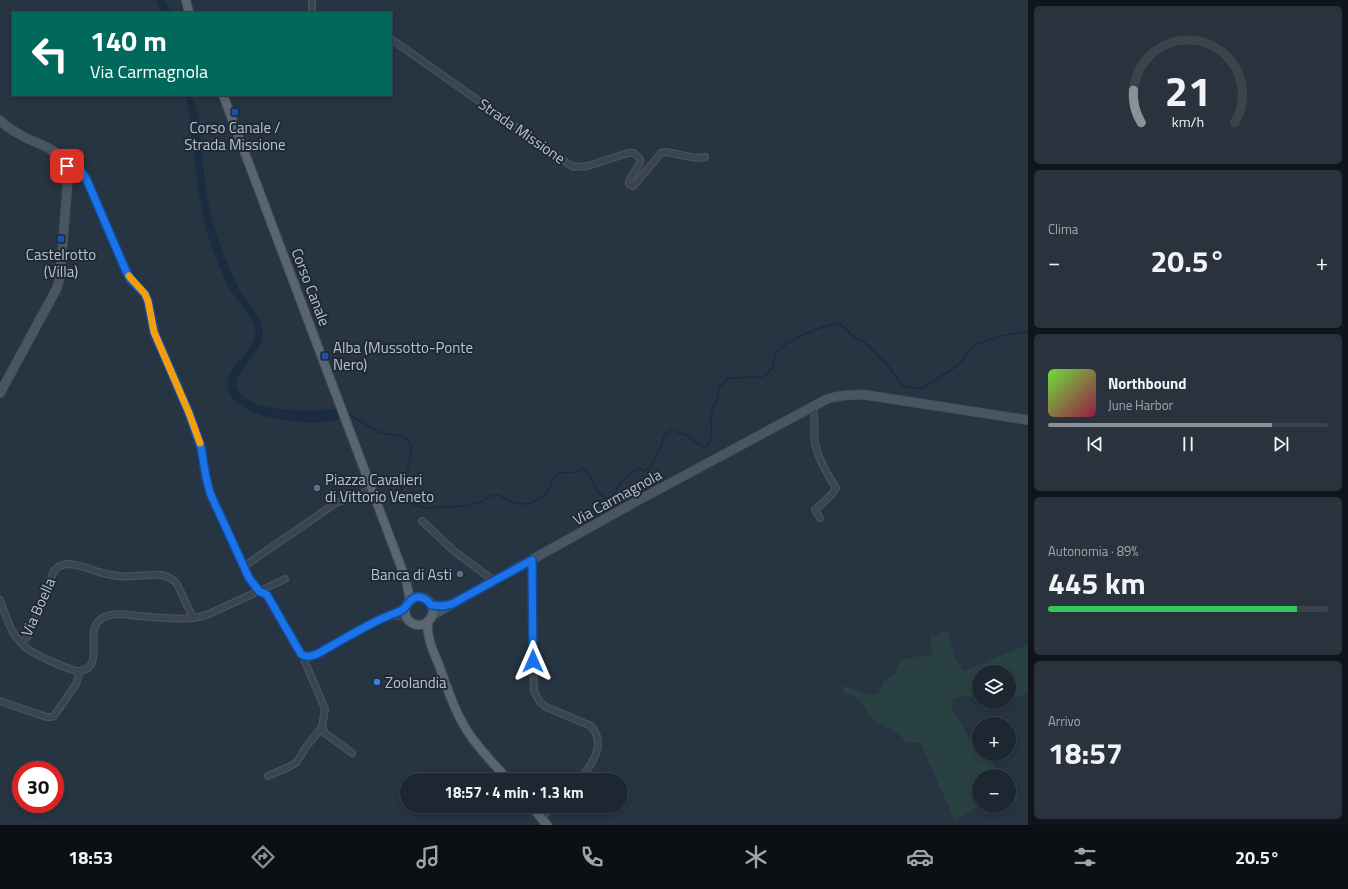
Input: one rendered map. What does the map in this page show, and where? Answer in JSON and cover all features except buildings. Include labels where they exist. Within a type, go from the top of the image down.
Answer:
[{"type":"main road","points":[[186,1],[189,12]]},
{"type":"main road","points":[[186,1],[193,12]]},
{"type":"main road","name":"Corso Canale","points":[[222,96],[406,580],[418,597],[425,599],[431,605]]},
{"type":"main road","points":[[0,120],[6,126],[25,137],[52,150],[67,166],[68,179],[60,276],[57,288],[53,298],[0,393]]},
{"type":"main road","name":"Via Carmagnola","points":[[430,618],[452,604],[716,458],[827,399],[841,395],[866,395],[1028,420]]},
{"type":"main road","name":"Corso Canale","points":[[406,580],[406,617]]},
{"type":"main road","points":[[407,604],[418,597]]},
{"type":"main road","name":"Via Carmagnola","points":[[431,605],[443,606],[452,604]]},
{"type":"main road","points":[[431,605],[432,612],[427,626],[430,643],[451,698],[463,723],[475,741],[502,773]]},
{"type":"main road","points":[[406,617],[410,622],[421,629],[430,643]]},
{"type":"main road","points":[[416,625],[424,624],[430,618]]},
{"type":"main road","points":[[537,813],[547,825]]},
{"type":"street","points":[[312,0],[312,12]]},
{"type":"street","name":"Strada Missione","points":[[392,40],[574,167],[588,166],[628,153],[634,153],[640,159],[640,163],[629,181],[629,184],[633,186],[661,153],[670,152],[696,158],[705,157]]},
{"type":"street","points":[[67,166],[74,165],[79,168],[86,178],[130,279],[145,294],[148,301],[154,332],[189,413],[201,447],[210,493],[249,578],[259,591],[267,595],[298,650],[304,656],[305,662],[325,709],[322,727],[306,747],[297,762],[268,776]]},
{"type":"street","points":[[812,406],[815,413],[815,436],[818,451],[828,475],[836,488],[832,494],[814,510],[820,518]]},
{"type":"street","points":[[243,567],[336,503],[372,489]]},
{"type":"street","points":[[422,521],[454,551],[494,581]]},
{"type":"street","points":[[532,560],[534,691],[536,696],[546,707],[591,726],[596,731],[598,738],[598,749],[596,755],[584,773]]},
{"type":"street","name":"Via Boella","points":[[22,643],[28,636],[32,627],[54,571],[60,565],[68,564],[106,574],[123,576],[157,574],[166,576],[174,580],[177,584],[192,618]]},
{"type":"street","points":[[0,701],[46,717],[54,716],[76,684],[80,671],[88,668],[92,663],[94,630],[97,622],[105,616],[124,614],[175,619],[205,616],[285,579]]},
{"type":"street","name":"Via Boella","points":[[0,600],[10,627],[27,648],[70,669],[80,671]]},
{"type":"street","points":[[304,656],[317,654],[407,604]]},
{"type":"street","points":[[387,616],[406,617]]},
{"type":"street","points":[[322,727],[325,733],[352,753]]},
{"type":"street","points":[[541,817],[546,813]]},
{"type":"green space","points":[[945,630],[948,632],[956,661],[964,671],[972,668],[972,698],[967,696],[954,699],[951,707],[972,742],[972,761],[991,761],[996,769],[972,769],[972,811],[955,821],[920,743],[906,743],[899,734],[877,723],[870,717],[860,700],[844,693],[842,688],[846,686],[870,695],[878,693],[885,680],[896,674],[897,668],[904,660],[921,656],[933,656],[929,635],[937,636]]},
{"type":"green space","points":[[1028,644],[1028,694],[1016,697],[1016,665],[978,665]]},
{"type":"green space","points":[[1016,792],[1019,799],[1016,800]]},
{"type":"water","points":[[156,0],[165,0],[171,12],[161,12]]},
{"type":"water","points":[[185,96],[192,96],[198,113],[206,192],[218,240],[234,279],[244,298],[261,322],[262,327],[260,344],[240,374],[236,386],[240,393],[248,400],[259,405],[286,410],[337,409],[340,419],[314,422],[280,419],[249,410],[237,403],[230,394],[228,384],[230,375],[248,351],[256,334],[252,320],[231,291],[226,281],[209,238],[199,192],[191,124]]},
{"type":"waterway","points":[[346,414],[378,432],[405,437],[412,447],[408,469],[401,487],[403,496],[413,504],[425,508],[467,506],[482,502],[490,496],[499,495],[518,504],[530,503],[536,501],[547,492],[552,480],[559,473],[578,472],[582,467],[586,470],[599,493],[609,500],[622,482],[638,468],[644,471],[649,468],[654,462],[665,434],[671,429],[691,438],[705,447],[710,440],[712,432],[711,414],[718,399],[718,392],[722,384],[728,378],[763,377],[772,367],[774,357],[780,349],[804,334],[839,323],[856,339],[863,341],[871,348],[887,364],[902,385],[911,388],[923,388],[954,368],[977,344],[1002,336],[1028,331]]},
{"type":"slow traffic","points":[[129,276],[130,279],[145,294],[148,301],[154,332],[189,413],[200,443]]},
{"type":"place","name":"Corso Canale / Strada Missione","points":[[235,112]]},
{"type":"place","name":"Castelrotto (Villa)","points":[[61,239]]},
{"type":"place","name":"Alba (Mussotto-Ponte Nero)","points":[[325,356]]},
{"type":"place","name":"Piazza Cavalieri di Vittorio Veneto","points":[[317,488]]},
{"type":"place","name":"Banca di Asti","points":[[460,574]]},
{"type":"place","name":"Zoolandia","points":[[377,682]]},
{"type":"route","points":[[67,166],[74,165],[79,168],[86,178],[130,279],[145,294],[148,301],[154,332],[189,413],[201,447],[210,493],[249,578],[259,591],[267,595],[301,654],[304,656],[310,656],[317,654],[378,620],[405,608],[410,600],[414,598],[418,597],[425,599],[431,605],[436,606],[452,604],[532,560],[533,661]]}]
